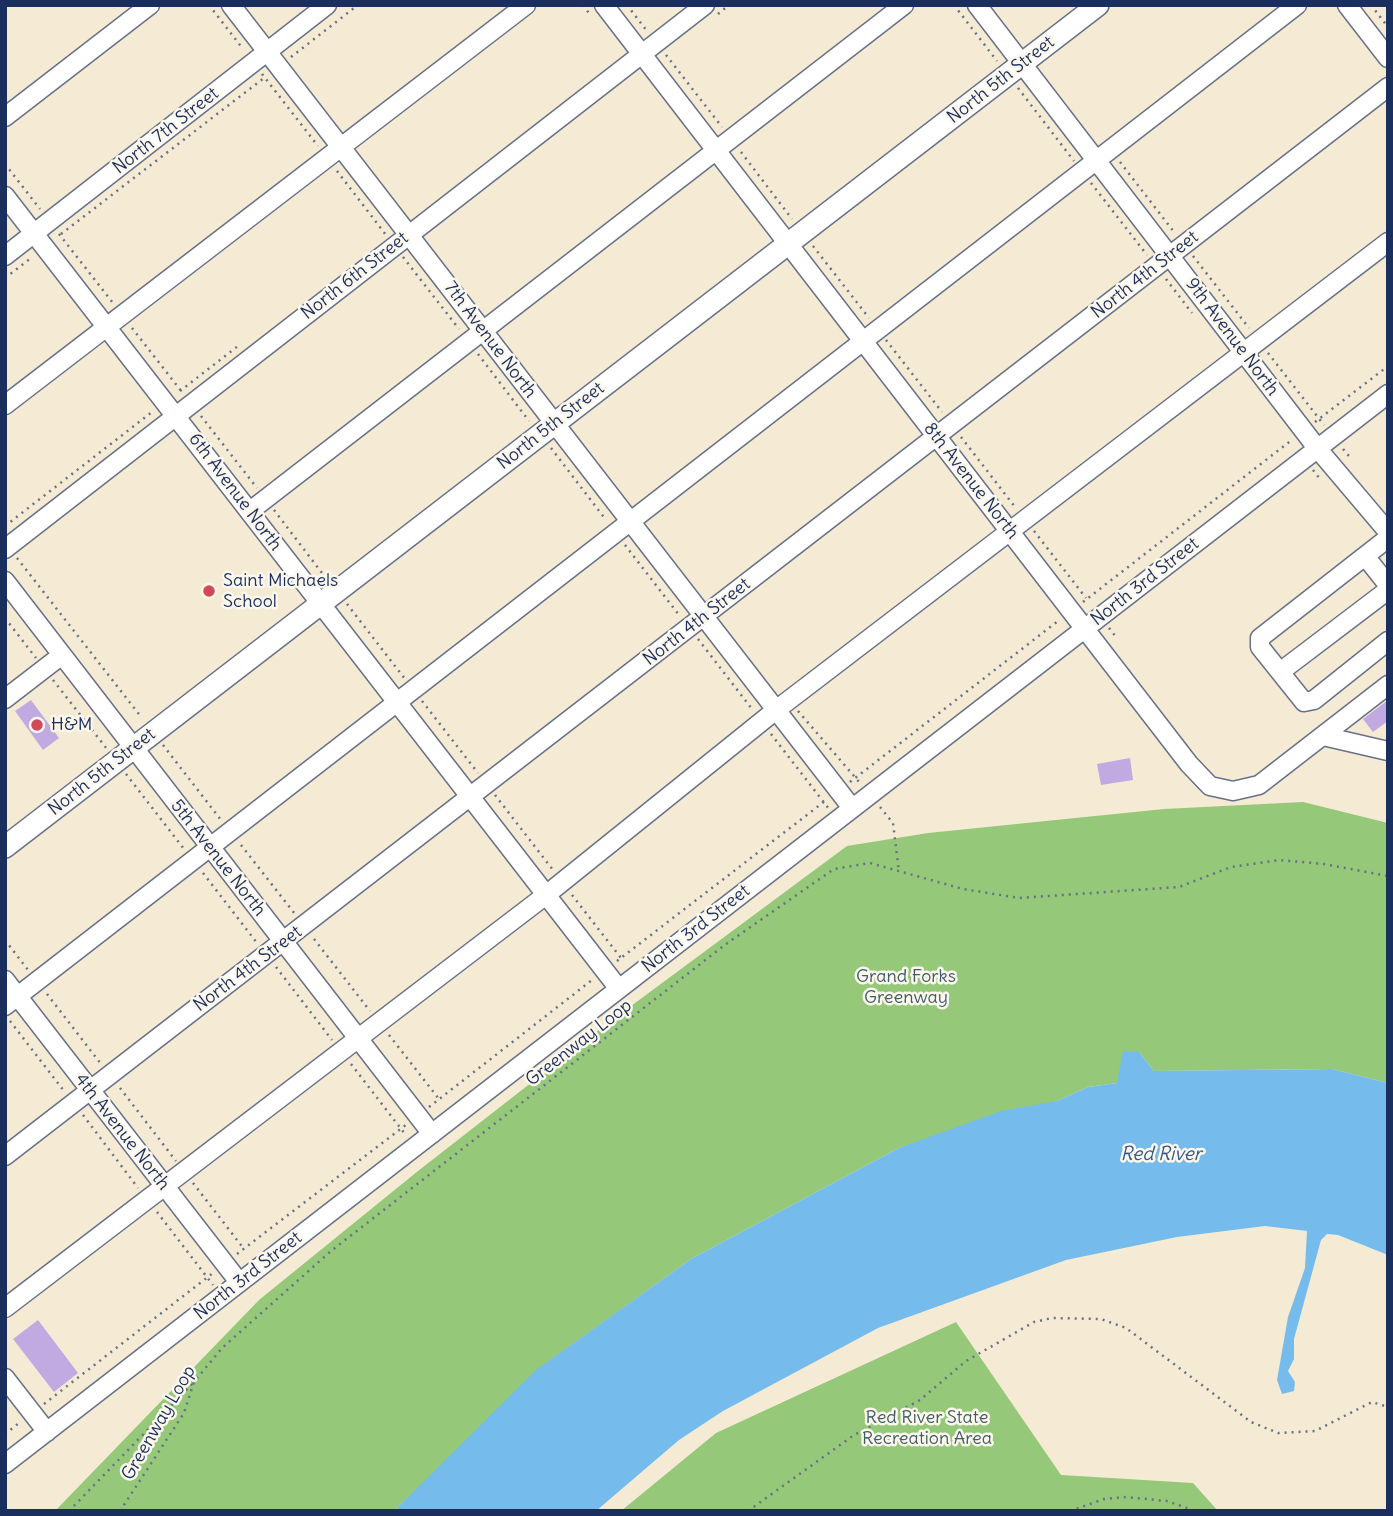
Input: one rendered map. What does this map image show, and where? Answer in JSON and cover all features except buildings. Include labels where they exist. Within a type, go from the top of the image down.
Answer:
[{"type":"main road","name":"North 5th Street","points":[[5,847],[1098,5]]},
{"type":"street","points":[[5,117],[150,5]]},
{"type":"street","name":"7th Avenue North","points":[[231,5],[628,522],[852,808]]},
{"type":"street","name":"North 7th Street","points":[[5,256],[39,241],[55,229],[327,5]]},
{"type":"street","points":[[5,405],[526,5]]},
{"type":"street","name":"8th Avenue North","points":[[604,5],[1085,629],[1210,786],[1233,791],[1259,786],[1388,685]]},
{"type":"street","name":"North 6th Street","points":[[5,549],[705,5]]},
{"type":"street","points":[[250,511],[904,5]]},
{"type":"street","name":"9th Avenue North","points":[[977,5],[1015,70],[1096,160],[1245,354],[1311,453],[1388,532]]},
{"type":"street","points":[[12,1001],[1297,5]]},
{"type":"street","points":[[1347,5],[1388,58]]},
{"type":"street","name":"North 4th Street","points":[[5,1156],[1388,87]]},
{"type":"street","name":"6th Avenue North","points":[[5,196],[250,511],[329,598],[397,702],[619,989]]},
{"type":"street","points":[[5,1308],[546,895],[776,710],[1011,533],[1388,242]]},
{"type":"street","name":"North 3rd Street","points":[[5,1464],[1388,394]]},
{"type":"street","points":[[1388,538],[1260,638],[1260,647],[1304,702],[1314,700],[1388,641]]},
{"type":"street","points":[[1280,672],[1388,588],[1365,556]]},
{"type":"street","name":"5th Avenue North","points":[[5,581],[62,655],[125,755],[211,848],[432,1134]]},
{"type":"street","points":[[5,699],[62,655]]},
{"type":"street","points":[[1323,736],[1387,750]]},
{"type":"street","name":"4th Avenue North","points":[[5,980],[12,1001],[89,1090],[239,1282]]},
{"type":"street","points":[[5,1378],[47,1432]]},
{"type":"path","points":[[5,278],[39,241],[358,5]]},
{"type":"path","points":[[954,5],[1096,160],[1170,256],[1260,342],[1349,456]]},
{"type":"path","points":[[1371,5],[1388,27]]},
{"type":"path","points":[[1096,160],[1170,256],[1193,315]]},
{"type":"path","points":[[5,164],[265,499],[329,598],[413,690],[621,958]]},
{"type":"path","points":[[5,1434],[1388,366]]},
{"type":"path","points":[[1298,436],[1311,453],[1320,479]]},
{"type":"path","points":[[5,618],[44,668],[125,755],[194,861],[415,1147]]},
{"type":"path","points":[[870,794],[893,823],[899,872]]},
{"type":"path","name":"Greenway Loop","points":[[120,1511],[184,1413],[194,1382],[222,1348],[331,1251],[726,944],[834,869],[870,863],[963,889],[1019,898],[1180,887],[1231,867],[1279,860],[1324,864],[1388,876]]},
{"type":"path","points":[[5,940],[244,1249]]},
{"type":"path","points":[[5,1015],[222,1296]]},
{"type":"path","points":[[748,1511],[854,1435],[920,1400],[967,1361],[1034,1322],[1052,1318],[1101,1318],[1126,1328],[1251,1423],[1278,1433],[1315,1431],[1372,1402],[1388,1407]]},
{"type":"path","points":[[69,1511],[194,1382]]},
{"type":"path","points":[[1070,1511],[1104,1499],[1126,1497],[1167,1501],[1195,1511]]},
{"type":"green space","name":"Grand Forks Greenway","points":[[1303,802],[1388,823],[1388,1083],[1332,1069],[1154,1071],[1139,1052],[1117,1083],[1088,1087],[1057,1101],[899,1148],[691,1259],[552,1359],[394,1511],[55,1511],[259,1300],[600,1029],[847,846],[928,833],[1164,809]]},
{"type":"green space","name":"Red River State Recreation Area","points":[[956,1322],[1061,1475],[1193,1483],[1218,1511],[621,1511],[716,1433]]},
{"type":"water","name":"Red River","points":[[1123,1051],[1139,1052],[1154,1071],[1332,1069],[1388,1083],[1388,1255],[1338,1235],[1327,1234],[1321,1240],[1294,1339],[1294,1359],[1288,1371],[1295,1382],[1294,1391],[1282,1394],[1277,1380],[1288,1317],[1305,1268],[1307,1231],[1265,1226],[1177,1237],[1066,1260],[878,1328],[723,1411],[679,1440],[596,1511],[394,1511],[536,1370],[691,1259],[899,1148],[1001,1111],[1057,1101],[1088,1087],[1117,1083]]},
{"type":"place","name":"Saint Michaels School","points":[[209,591]]},
{"type":"place","name":"H&M","points":[[37,725]]}]
